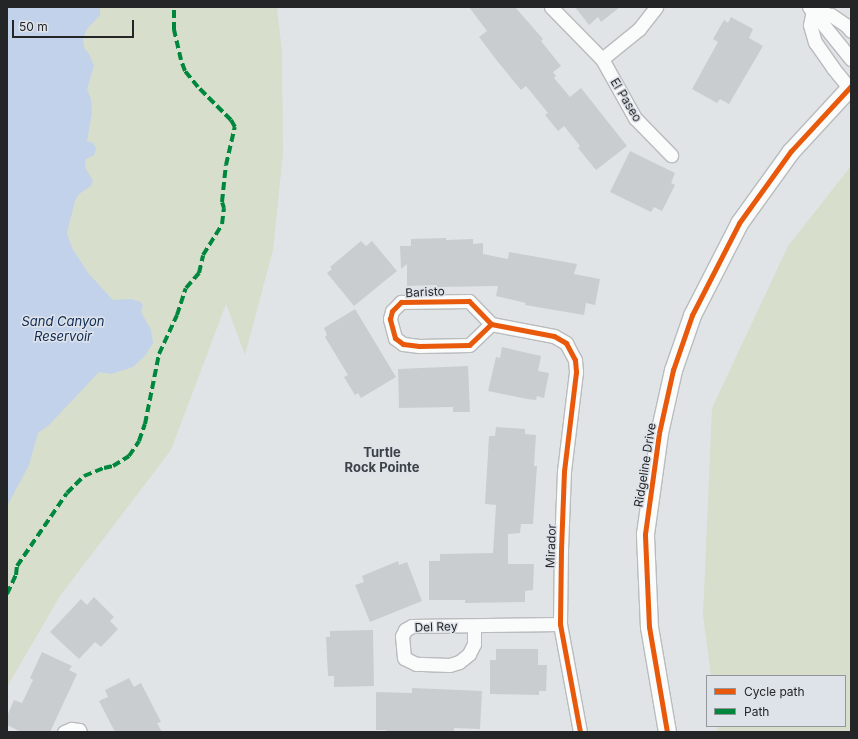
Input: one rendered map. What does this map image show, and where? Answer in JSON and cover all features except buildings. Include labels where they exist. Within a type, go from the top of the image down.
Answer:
[{"type":"street","name":"El Paseo","points":[[551,7],[602,59],[635,118],[671,154]]},
{"type":"street","points":[[602,59],[639,29],[656,7]]},
{"type":"street","points":[[813,8],[831,15],[846,25],[851,31]]},
{"type":"street","points":[[813,8],[851,59]]},
{"type":"street","points":[[813,8],[810,25],[815,42],[850,87]]},
{"type":"street","name":"Ridgeline Drive","points":[[667,732],[649,627],[645,534],[659,433],[674,370],[692,315],[739,223],[791,151],[850,87]]},
{"type":"street","name":"Baristo","points":[[469,301],[491,324],[470,344],[419,346],[403,344],[395,338],[390,319],[392,310],[401,302],[469,301]]},
{"type":"street","name":"Mirador","points":[[491,324],[554,336],[566,343],[576,360],[576,372],[564,471],[560,624],[580,732]]},
{"type":"street","name":"Del Rey","points":[[474,626],[474,644],[469,654],[459,662],[449,665],[416,664],[404,658],[402,636],[405,630],[412,626],[560,624]]},
{"type":"street","points":[[64,732],[71,729],[79,730],[80,732]]},
{"type":"green space","points":[[7,7],[277,7],[282,52],[283,153],[273,250],[245,355],[226,304],[171,450],[60,596],[7,687]]},
{"type":"green space","points":[[851,166],[851,732],[718,732],[717,727],[846,727],[846,675],[711,675],[703,615],[712,408],[788,246]]},
{"type":"water","name":"Sand Canyon Reservoir","points":[[7,7],[100,7],[100,15],[87,29],[83,39],[84,48],[89,54],[94,66],[87,89],[91,99],[92,113],[87,141],[93,143],[96,149],[94,155],[86,159],[85,167],[93,181],[91,186],[79,194],[75,201],[67,233],[72,248],[88,273],[113,300],[131,299],[141,302],[143,306],[141,312],[151,330],[153,343],[145,356],[133,367],[111,374],[99,372],[49,425],[38,433],[29,465],[7,506]]},
{"type":"marked path","points":[[7,594],[16,575],[17,566],[67,493],[84,476],[113,466],[129,456],[139,441],[145,424],[159,354],[177,315],[186,288],[199,273],[203,255],[222,224],[224,208],[222,202],[226,165],[235,127],[231,120],[198,87],[185,71],[174,30],[174,7]]},
{"type":"cycle path","points":[[667,732],[649,627],[645,534],[659,433],[673,370],[692,315],[739,223],[791,151],[851,86]]},
{"type":"cycle path","points":[[491,324],[469,345],[419,346],[403,344],[395,338],[390,319],[392,311],[401,302],[469,301],[491,324],[554,336],[566,343],[575,360],[576,372],[564,471],[560,624],[580,732]]},
{"type":"district","name":"Turtle Rock Pointe","points":[[382,460]]}]
